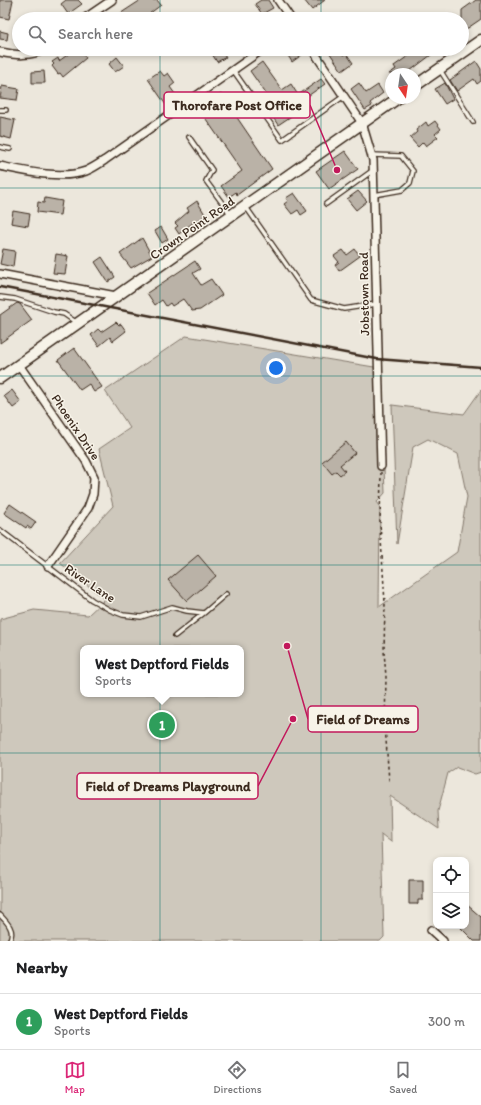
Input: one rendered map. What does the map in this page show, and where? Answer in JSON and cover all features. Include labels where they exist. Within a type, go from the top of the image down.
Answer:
[{"type":"main road","points":[[469,48],[481,40]]},
{"type":"main road","points":[[421,82],[458,56]]},
{"type":"main road","name":"Crown Point Road","points":[[0,378],[389,104]]},
{"type":"street","points":[[94,12],[112,0]]},
{"type":"street","points":[[278,0],[286,12]]},
{"type":"street","points":[[0,52],[12,53]]},
{"type":"street","points":[[0,166],[41,174],[64,175],[86,171],[105,160],[253,56]]},
{"type":"street","name":"Jobstown Road","points":[[317,56],[362,123],[372,155],[381,466]]},
{"type":"street","points":[[0,274],[116,296]]},
{"type":"street","name":"Phoenix Drive","points":[[19,365],[86,461],[94,477],[93,494],[88,508],[48,566]]},
{"type":"street","points":[[431,930],[443,941]]},
{"type":"lane","points":[[440,69],[473,122]]},
{"type":"lane","points":[[233,70],[282,140],[344,96]]},
{"type":"lane","points":[[0,110],[6,110]]},
{"type":"lane","points":[[189,137],[212,170],[206,181],[231,216]]},
{"type":"lane","points":[[0,147],[10,149]]},
{"type":"lane","points":[[372,155],[401,156],[413,171],[410,182],[402,190],[374,195]]},
{"type":"lane","points":[[326,204],[373,170]]},
{"type":"lane","points":[[245,206],[311,300],[344,309],[376,304]]},
{"type":"lane","points":[[0,297],[15,299],[64,314],[78,324]]},
{"type":"lane","name":"River Lane","points":[[0,530],[92,600],[110,610],[123,615],[141,617],[172,607],[204,613]]},
{"type":"lane","points":[[175,636],[226,594]]},
{"type":"lane","points":[[0,915],[8,923],[12,930],[11,939],[9,941]]},
{"type":"path","points":[[381,466],[380,523],[385,603],[385,726],[389,781]]},
{"type":"shaded area","points":[[186,336],[380,368],[385,493],[377,502],[380,506],[379,607],[457,552],[467,497],[458,454],[428,439],[413,447],[397,544],[392,405],[464,414],[481,390],[481,772],[475,774],[457,767],[448,773],[438,811],[439,829],[390,796],[391,842],[381,834],[384,937],[380,941],[0,941],[0,619],[34,610],[88,615],[105,599],[60,563],[113,506],[99,449],[130,428],[105,391]]},
{"type":"building","points":[[0,0],[13,0],[9,19],[0,17]]},
{"type":"building","points":[[66,0],[78,0],[82,4],[71,12],[67,12],[61,4]]},
{"type":"building","points":[[141,0],[157,0],[161,5],[152,12],[123,12]]},
{"type":"building","points":[[261,0],[268,0],[273,8],[266,12],[261,12],[255,4]]},
{"type":"building","points":[[304,0],[325,0],[312,10]]},
{"type":"building","points":[[476,0],[481,0],[481,19],[469,27],[469,12],[462,12],[462,10]]},
{"type":"building","points":[[0,31],[8,33],[7,40],[0,39]]},
{"type":"building","points":[[66,56],[85,56],[86,58],[63,77],[60,73],[58,74],[52,66],[54,64],[52,62],[58,58],[59,61]]},
{"type":"building","points":[[213,56],[225,56],[226,57],[217,62]]},
{"type":"building","points":[[288,56],[300,56],[292,62]]},
{"type":"building","points":[[332,56],[348,56],[353,63],[342,71]]},
{"type":"building","points":[[408,56],[430,56],[414,68],[395,68],[394,66]]},
{"type":"building","points":[[117,57],[124,66],[115,72],[109,64]]},
{"type":"building","points":[[476,61],[481,69],[481,81],[477,84],[474,79],[457,91],[450,80]]},
{"type":"building","points":[[262,62],[282,90],[291,84],[298,95],[321,79],[325,84],[302,100],[304,103],[291,112],[293,115],[278,125],[263,102],[269,98],[250,71]]},
{"type":"building","points":[[44,71],[45,83],[32,83],[32,72]]},
{"type":"building","points":[[160,71],[164,76],[168,73],[175,83],[170,87],[178,98],[166,105],[148,79]]},
{"type":"building","points":[[359,83],[366,93],[378,85],[383,93],[370,103],[372,106],[365,110],[351,89]]},
{"type":"building","points":[[445,83],[453,99],[445,104],[435,89]]},
{"type":"building","points":[[2,86],[19,89],[17,100],[0,98]]},
{"type":"building","points":[[221,94],[272,169],[237,195],[236,192],[229,197],[221,186],[242,171],[199,109]]},
{"type":"building","points":[[0,117],[15,120],[11,139],[0,136]]},
{"type":"building","points":[[435,121],[441,129],[435,134],[438,137],[426,146],[423,142],[418,147],[410,138],[417,132],[416,130],[426,122],[428,126]]},
{"type":"building","points":[[345,151],[358,169],[329,189],[316,171]]},
{"type":"building","points":[[358,191],[367,201],[356,210],[347,199]]},
{"type":"building","points":[[294,193],[307,211],[301,215],[298,210],[292,214],[284,204],[288,201],[286,198]]},
{"type":"building","points":[[45,198],[62,201],[60,215],[37,212],[38,202],[44,203]]},
{"type":"building","points":[[197,201],[206,216],[196,222],[195,221],[179,234],[175,228],[178,226],[175,223],[189,211],[187,208]]},
{"type":"building","points":[[13,211],[30,214],[28,226],[11,223]]},
{"type":"building","points":[[161,227],[168,239],[162,243],[155,231]]},
{"type":"building","points":[[142,238],[152,256],[131,268],[120,254]]},
{"type":"building","points":[[3,249],[15,251],[13,267],[0,264]]},
{"type":"building","points":[[355,249],[360,256],[339,271],[335,265],[339,262],[334,256],[343,250],[347,255]]},
{"type":"building","points":[[56,254],[68,256],[65,274],[53,273]]},
{"type":"building","points":[[102,257],[115,277],[108,282],[95,262]]},
{"type":"building","points":[[195,261],[200,269],[193,273],[201,285],[211,279],[222,295],[200,310],[192,311],[183,299],[172,306],[170,303],[166,306],[162,300],[155,305],[147,293]]},
{"type":"building","points":[[17,303],[20,304],[32,320],[0,343],[0,315]]},
{"type":"building","points":[[116,322],[119,325],[121,324],[126,331],[113,341],[110,337],[99,346],[91,335],[98,329],[101,332]]},
{"type":"building","points":[[74,348],[102,387],[94,392],[89,384],[80,390],[58,360]]},
{"type":"building","points":[[12,390],[21,402],[13,408],[4,396]]},
{"type":"building","points":[[346,442],[355,453],[340,465],[345,471],[340,475],[336,471],[332,474],[322,462]]},
{"type":"building","points":[[10,504],[36,522],[31,529],[27,526],[26,528],[4,513]]},
{"type":"building","points":[[198,555],[216,576],[187,601],[168,580]]},
{"type":"building","points":[[409,880],[423,880],[423,900],[418,900],[418,904],[409,904]]},
{"type":"building","points":[[469,907],[481,917],[481,941],[474,941],[462,929],[469,929]]},
{"type":"railway","points":[[0,287],[377,359],[481,367]]},
{"type":"place","name":"Thorofare Post Office","points":[[337,170]]},
{"type":"place","name":"Field of Dreams","points":[[287,646]]},
{"type":"place","name":"Field of Dreams Playground","points":[[293,719]]},
{"type":"place","name":"West Deptford Fields","points":[[162,725]]}]
